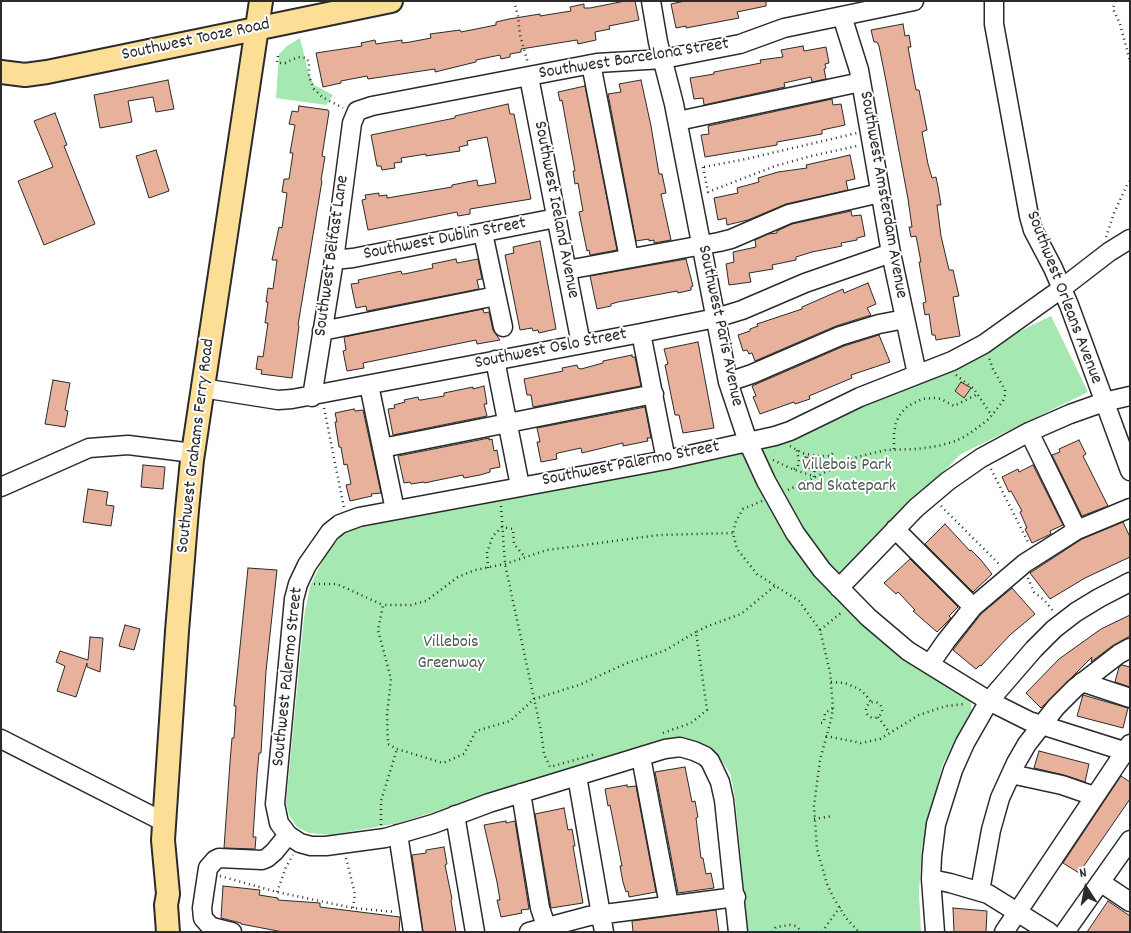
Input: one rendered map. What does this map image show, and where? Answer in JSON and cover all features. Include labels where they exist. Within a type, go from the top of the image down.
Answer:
[{"type":"main road","name":"Southwest Grahams Ferry Road","points":[[168,932],[166,905],[168,894],[163,840],[177,631],[193,453],[260,1]]},
{"type":"main road","name":"Southwest Tooze Road","points":[[2,73],[25,75],[47,72],[391,1]]},
{"type":"main road","name":"Southwest Grahams Ferry Road","points":[[168,894],[175,906],[179,932]]},
{"type":"street","name":"Southwest Paris Avenue","points":[[651,1],[658,42],[664,58],[678,121],[695,169],[702,244],[728,382],[748,442],[774,496],[795,533],[822,570],[839,588],[889,637],[908,651],[990,701],[1029,721],[1128,749]]},
{"type":"street","name":"Southwest Barcelona Street","points":[[354,115],[357,111],[372,106],[591,64],[664,58],[740,44],[784,28],[914,1]]},
{"type":"street","name":"Southwest Orleans Avenue","points":[[994,1],[994,24],[1033,230],[1054,268],[1069,305],[1130,472]]},
{"type":"street","name":"Southwest Amsterdam Avenue","points":[[842,16],[859,70],[862,132],[880,193],[890,253],[916,374]]},
{"type":"street","points":[[591,64],[629,258]]},
{"type":"street","name":"Southwest Iceland Avenue","points":[[529,76],[581,344]]},
{"type":"street","points":[[678,121],[861,82]]},
{"type":"street","name":"Southwest Belfast Lane","points":[[316,396],[322,331],[354,115]]},
{"type":"street","points":[[567,270],[731,239],[789,214],[880,193]]},
{"type":"street","name":"Southwest Dublin Street","points":[[334,260],[353,258],[556,218]]},
{"type":"street","points":[[483,233],[502,328]]},
{"type":"street","name":"Southwest Palermo Street","points":[[294,839],[279,823],[275,804],[294,599],[307,564],[330,532],[346,522],[359,517],[666,460],[790,431],[837,407],[949,362],[984,344],[1109,252],[1130,239]]},
{"type":"street","name":"Southwest Oslo Street","points":[[202,388],[278,400],[316,396],[641,333],[716,318],[742,310],[805,284],[890,253]]},
{"type":"street","points":[[322,331],[496,296]]},
{"type":"street","points":[[728,382],[760,372],[840,336],[879,324],[905,319]]},
{"type":"street","points":[[641,333],[666,460]]},
{"type":"street","points":[[495,360],[520,486]]},
{"type":"street","points":[[369,385],[394,510]]},
{"type":"street","points":[[382,448],[654,394]]},
{"type":"street","points":[[839,588],[916,508],[948,481],[985,456],[1029,432],[1070,414],[1104,402],[1130,396]]},
{"type":"street","points":[[1029,432],[1077,530]]},
{"type":"street","points":[[1,487],[88,448],[128,445],[193,453]]},
{"type":"street","points":[[930,664],[973,607],[1015,571],[1077,530],[1130,508]]},
{"type":"street","points":[[895,529],[973,607]]},
{"type":"street","points":[[935,932],[931,879],[936,824],[953,770],[965,743],[990,701],[1034,649],[1062,623],[1099,598],[1130,582]]},
{"type":"street","points":[[980,891],[1000,798],[1027,744],[1056,707],[1082,682],[1130,648]]},
{"type":"street","points":[[1082,682],[1130,698]]},
{"type":"street","points":[[1,739],[164,822]]},
{"type":"street","points":[[232,932],[210,926],[204,918],[202,908],[206,872],[210,864],[220,858],[262,860],[294,839],[311,846],[326,846],[389,836],[665,749],[680,747],[694,751],[710,762],[716,771],[724,800],[736,897],[738,932]]},
{"type":"street","points":[[1004,932],[1094,796],[1128,749]]},
{"type":"street","points":[[641,757],[669,905]]},
{"type":"street","points":[[1011,774],[1062,785],[1094,796]]},
{"type":"street","points":[[577,776],[603,923]]},
{"type":"street","points":[[522,793],[540,908],[546,926]]},
{"type":"street","points":[[455,816],[475,932]]},
{"type":"street","points":[[389,836],[410,913],[413,932]]},
{"type":"street","points":[[1065,932],[1130,840]]},
{"type":"street","points":[[931,879],[980,891],[1017,910],[1049,932]]},
{"type":"street","points":[[1100,882],[1130,902]]},
{"type":"street","points":[[529,932],[589,916],[603,923],[669,905],[736,897]]},
{"type":"path","points":[[514,1],[520,35],[529,67],[529,76]]},
{"type":"path","points":[[1115,1],[1113,9],[1120,24],[1130,61]]},
{"type":"path","points":[[278,56],[277,63],[286,63],[298,57],[306,58],[310,67],[309,77],[317,93],[354,115]]},
{"type":"path","points":[[862,132],[858,146],[774,166],[708,192],[695,169],[862,132]]},
{"type":"path","points":[[1104,243],[1114,213],[1130,181]]},
{"type":"path","points":[[859,932],[846,918],[828,884],[819,856],[814,819],[820,760],[833,708],[830,672],[820,630],[799,601],[758,574],[737,549],[732,534],[743,508],[774,496],[858,457],[894,449],[917,449],[938,446],[956,441],[969,434],[992,416],[1002,401],[1005,390],[993,369],[989,355]]},
{"type":"path","points":[[949,362],[957,377],[974,389],[992,416]]},
{"type":"path","points":[[894,449],[896,422],[908,406],[922,399],[934,398],[941,399],[954,406],[978,394]]},
{"type":"path","points":[[316,396],[346,522]]},
{"type":"path","points":[[788,445],[816,456],[830,456],[832,454]]},
{"type":"path","points":[[792,469],[798,466],[797,450]]},
{"type":"path","points":[[814,477],[816,456]]},
{"type":"path","points":[[985,456],[1035,556]]},
{"type":"path","points":[[768,458],[814,477]]},
{"type":"path","points":[[500,490],[505,564],[534,699],[542,747],[550,767],[599,752]]},
{"type":"path","points":[[940,504],[1015,571],[1027,577],[1034,592],[1048,604],[1062,623]]},
{"type":"path","points":[[502,526],[513,529],[514,544],[524,557]]},
{"type":"path","points":[[488,568],[487,552],[493,536],[502,526]]},
{"type":"path","points":[[300,579],[315,584],[337,584],[383,605],[411,605],[426,600],[458,577],[475,570],[505,564],[547,550],[659,535],[732,534]]},
{"type":"path","points":[[383,605],[378,630],[391,679],[387,715],[388,744],[443,763],[464,754],[476,731],[510,721],[534,699],[579,685],[627,663],[664,651],[696,632],[741,614],[776,585]]},
{"type":"path","points":[[820,630],[844,610]]},
{"type":"path","points":[[655,736],[691,723],[707,710],[696,632]]},
{"type":"path","points":[[831,682],[845,683],[859,689],[871,702],[876,702],[880,705],[882,713],[878,717],[871,718],[866,714],[867,706],[871,702]]},
{"type":"path","points":[[826,736],[860,743],[880,739],[918,715],[946,706],[990,701]]},
{"type":"path","points":[[821,723],[824,722],[825,713],[833,708]]},
{"type":"path","points":[[878,717],[890,732]]},
{"type":"path","points":[[389,836],[381,801],[397,748]]},
{"type":"path","points":[[814,819],[833,816]]},
{"type":"path","points":[[277,892],[294,839]]},
{"type":"path","points":[[344,843],[347,866],[356,894],[354,908]]},
{"type":"path","points":[[206,872],[277,892],[354,908],[410,913]]},
{"type":"path","points":[[822,932],[840,907]]},
{"type":"path","points":[[772,932],[776,927],[790,925],[796,926],[802,932]]},
{"type":"green space","points":[[300,38],[308,71],[314,85],[333,95],[326,105],[276,98],[279,54],[287,46]]},
{"type":"green space","name":"Villebois Park and Skatepark","points":[[1051,316],[1088,392],[961,454],[837,577],[797,522],[758,447],[952,364]]},
{"type":"green space","name":"Villebois Greenway","points":[[736,450],[746,453],[794,540],[970,699],[972,711],[942,766],[922,847],[919,892],[921,932],[748,932],[735,798],[730,773],[716,753],[697,743],[484,796],[399,823],[331,835],[309,833],[297,827],[289,815],[286,803],[304,617],[310,586],[325,556],[344,532],[362,525]]},
{"type":"building","points":[[625,1],[635,1],[639,20],[609,26],[610,29],[595,32],[596,40],[578,44],[577,40],[521,49],[521,52],[510,54],[510,57],[501,59],[500,55],[435,72],[435,69],[368,79],[367,76],[323,87],[316,53],[362,46],[361,43],[375,40],[376,44],[402,40],[402,43],[410,42],[431,38],[430,34],[460,30],[461,32],[496,25],[496,22],[509,19],[571,11],[570,7],[584,4],[584,8],[590,8]]},
{"type":"building","points":[[685,1],[766,1],[766,6],[737,12],[739,18],[686,28],[686,26],[676,28],[671,4]]},
{"type":"building","points":[[903,24],[905,36],[909,35],[911,47],[908,47],[916,90],[919,90],[927,130],[922,132],[928,164],[932,178],[936,177],[938,187],[941,205],[937,205],[941,236],[949,270],[953,270],[959,296],[953,297],[960,336],[936,340],[935,335],[932,335],[929,314],[925,315],[923,303],[926,302],[919,262],[921,262],[916,236],[911,237],[909,227],[912,227],[908,199],[886,81],[879,46],[877,42],[874,42],[871,30]]},
{"type":"building","points":[[803,46],[804,51],[826,47],[829,63],[825,64],[826,68],[824,69],[826,79],[812,82],[811,77],[784,83],[785,87],[704,105],[703,98],[694,99],[690,78],[761,63],[760,60],[783,57],[781,50]]},
{"type":"building","points":[[168,80],[174,109],[156,112],[153,97],[128,101],[132,122],[100,128],[94,95]]},
{"type":"building","points":[[641,80],[659,174],[662,174],[666,193],[661,194],[671,240],[654,243],[654,240],[649,241],[649,239],[636,241],[608,94],[621,92],[619,84]]},
{"type":"building","points":[[585,86],[617,250],[590,255],[589,250],[587,251],[579,212],[583,211],[578,183],[575,184],[573,171],[575,171],[562,100],[560,101],[558,92]]},
{"type":"building","points":[[832,99],[833,105],[841,104],[845,125],[822,130],[822,134],[777,142],[777,145],[705,157],[701,135],[709,134],[708,126]]},
{"type":"building","points":[[508,104],[510,114],[514,114],[531,199],[470,209],[470,214],[458,216],[457,212],[368,230],[362,200],[366,199],[365,195],[379,193],[379,196],[387,195],[387,198],[452,187],[452,185],[477,180],[478,186],[496,183],[487,137],[467,141],[468,145],[459,147],[460,151],[401,158],[402,162],[394,163],[395,168],[382,170],[381,166],[377,166],[371,135],[455,118],[455,116]]},
{"type":"building","points":[[299,106],[328,110],[329,112],[322,156],[325,157],[322,181],[298,325],[292,378],[261,374],[262,370],[256,369],[258,356],[263,357],[268,323],[265,323],[268,288],[273,289],[277,260],[272,260],[279,227],[282,228],[287,193],[282,192],[284,179],[289,179],[293,153],[290,153],[295,125],[289,124],[292,111],[298,112]]},
{"type":"building","points":[[55,113],[67,145],[64,146],[95,224],[44,245],[18,181],[53,167],[34,121]]},
{"type":"building","points":[[156,150],[169,191],[149,198],[136,156]]},
{"type":"building","points":[[850,155],[855,179],[846,181],[848,190],[786,204],[748,220],[727,225],[726,218],[718,220],[714,198],[738,193],[737,188],[759,182],[758,178],[778,172],[807,168],[806,165]]},
{"type":"building","points":[[851,211],[852,216],[861,215],[865,236],[857,238],[857,240],[841,243],[842,246],[812,252],[796,257],[796,260],[772,265],[773,269],[749,273],[751,282],[729,285],[726,264],[734,262],[733,252],[756,247],[755,240],[768,234],[777,233],[777,231],[792,224]]},
{"type":"building","points":[[540,241],[556,329],[539,333],[538,330],[533,331],[532,328],[520,330],[505,255],[514,253],[513,247]]},
{"type":"building","points":[[456,259],[457,263],[478,259],[482,279],[477,280],[479,289],[367,311],[366,306],[356,308],[351,284],[359,283],[358,280],[401,271],[404,274],[433,268],[432,264]]},
{"type":"building","points":[[686,259],[693,286],[691,290],[618,302],[611,304],[611,306],[597,309],[590,276]]},
{"type":"building","points":[[868,283],[876,304],[867,308],[871,315],[836,326],[755,361],[752,353],[749,354],[747,350],[743,351],[738,335],[750,331],[750,329],[758,326],[757,324],[802,309],[802,307],[843,289],[844,293]]},
{"type":"building","points":[[483,309],[484,313],[489,312],[493,330],[500,340],[477,344],[476,340],[363,363],[364,368],[347,371],[343,351],[346,350],[344,337]]},
{"type":"building","points":[[879,335],[890,362],[851,375],[852,378],[809,396],[810,399],[795,404],[794,402],[760,414],[753,397],[756,396],[752,386],[844,346]]},
{"type":"building","points":[[698,342],[714,428],[683,433],[679,415],[675,415],[665,365],[668,364],[664,349]]},
{"type":"building","points":[[632,355],[632,357],[635,357],[641,386],[533,407],[531,395],[527,395],[524,379],[563,371],[562,368],[577,365],[581,369],[603,363],[603,361]]},
{"type":"building","points":[[53,380],[70,383],[65,410],[68,411],[65,427],[45,424]]},
{"type":"building","points":[[961,382],[971,388],[964,398],[955,391]]},
{"type":"building","points":[[484,386],[487,404],[484,404],[487,416],[393,435],[388,409],[395,408],[394,405],[405,402],[404,400],[418,397],[421,400],[444,396],[444,393]]},
{"type":"building","points":[[645,407],[651,438],[647,438],[648,441],[623,446],[623,443],[582,453],[581,448],[558,453],[556,454],[557,459],[541,462],[537,442],[540,442],[537,428]]},
{"type":"building","points":[[354,409],[355,411],[363,410],[381,493],[371,494],[372,496],[350,501],[346,485],[351,484],[347,464],[344,465],[341,447],[339,447],[335,413]]},
{"type":"building","points":[[489,438],[489,440],[492,439],[494,451],[497,450],[500,467],[490,469],[490,472],[464,478],[463,475],[424,483],[404,483],[398,456]]},
{"type":"building","points":[[1079,440],[1086,454],[1083,456],[1108,506],[1082,516],[1052,455],[1060,452],[1059,449]]},
{"type":"building","points":[[805,457],[814,458],[812,469],[803,467]]},
{"type":"building","points":[[143,465],[165,467],[163,489],[141,487]]},
{"type":"building","points":[[1033,465],[1063,525],[1050,531],[1051,534],[1032,543],[1025,529],[1027,528],[1020,512],[1022,511],[1011,491],[1009,492],[1002,477],[1018,469],[1019,472]]},
{"type":"building","points":[[88,489],[108,492],[106,505],[114,506],[111,526],[83,522]]},
{"type":"building","points":[[1123,522],[1130,537],[1130,557],[1085,578],[1050,599],[1030,573],[1082,539]]},
{"type":"building","points":[[945,524],[981,560],[992,574],[973,592],[925,544]]},
{"type":"building","points":[[910,559],[958,607],[949,616],[951,618],[937,632],[913,611],[915,610],[898,592],[896,594],[884,583]]},
{"type":"building","points":[[248,568],[277,570],[266,671],[261,753],[259,753],[257,775],[253,837],[256,837],[255,849],[224,848],[232,738],[234,738],[236,706],[234,706]]},
{"type":"building","points":[[1012,588],[1035,614],[1010,635],[976,669],[953,650],[981,614]]},
{"type":"building","points":[[1130,615],[1130,636],[1112,646],[1091,662],[1092,657],[1041,708],[1026,693],[1059,659],[1101,629]]},
{"type":"building","points":[[125,625],[140,629],[134,650],[119,646]]},
{"type":"building","points":[[90,637],[103,638],[100,672],[87,667],[87,663],[76,697],[57,691],[65,666],[56,662],[60,651],[88,660]]},
{"type":"building","points":[[1122,665],[1130,667],[1130,687],[1115,682],[1119,667]]},
{"type":"building","points":[[1083,695],[1128,708],[1123,728],[1077,716]]},
{"type":"building","points":[[1039,751],[1089,764],[1085,782],[1034,768]]},
{"type":"building","points":[[685,767],[692,802],[695,801],[698,817],[696,818],[701,858],[703,858],[706,874],[711,873],[714,888],[678,893],[655,772]]},
{"type":"building","points":[[1121,776],[1130,782],[1130,799],[1079,873],[1063,863]]},
{"type":"building","points":[[627,785],[627,787],[636,786],[656,892],[629,897],[623,882],[620,866],[622,866],[605,789]]},
{"type":"building","points":[[564,808],[568,830],[572,829],[575,846],[573,846],[583,903],[551,908],[535,814]]},
{"type":"building","points":[[506,821],[506,823],[515,821],[529,909],[521,910],[522,913],[501,917],[497,900],[500,900],[497,882],[484,825]]},
{"type":"building","points":[[444,847],[447,864],[445,865],[456,932],[423,932],[412,855]]},
{"type":"building","points":[[223,886],[260,890],[259,895],[278,898],[278,900],[320,903],[320,907],[400,917],[399,932],[283,932],[241,924],[221,918]]},
{"type":"building","points":[[1108,901],[1130,916],[1130,932],[1087,932]]},
{"type":"building","points":[[953,908],[987,911],[986,932],[954,932]]},
{"type":"building","points":[[716,910],[719,932],[633,932],[632,921]]}]
